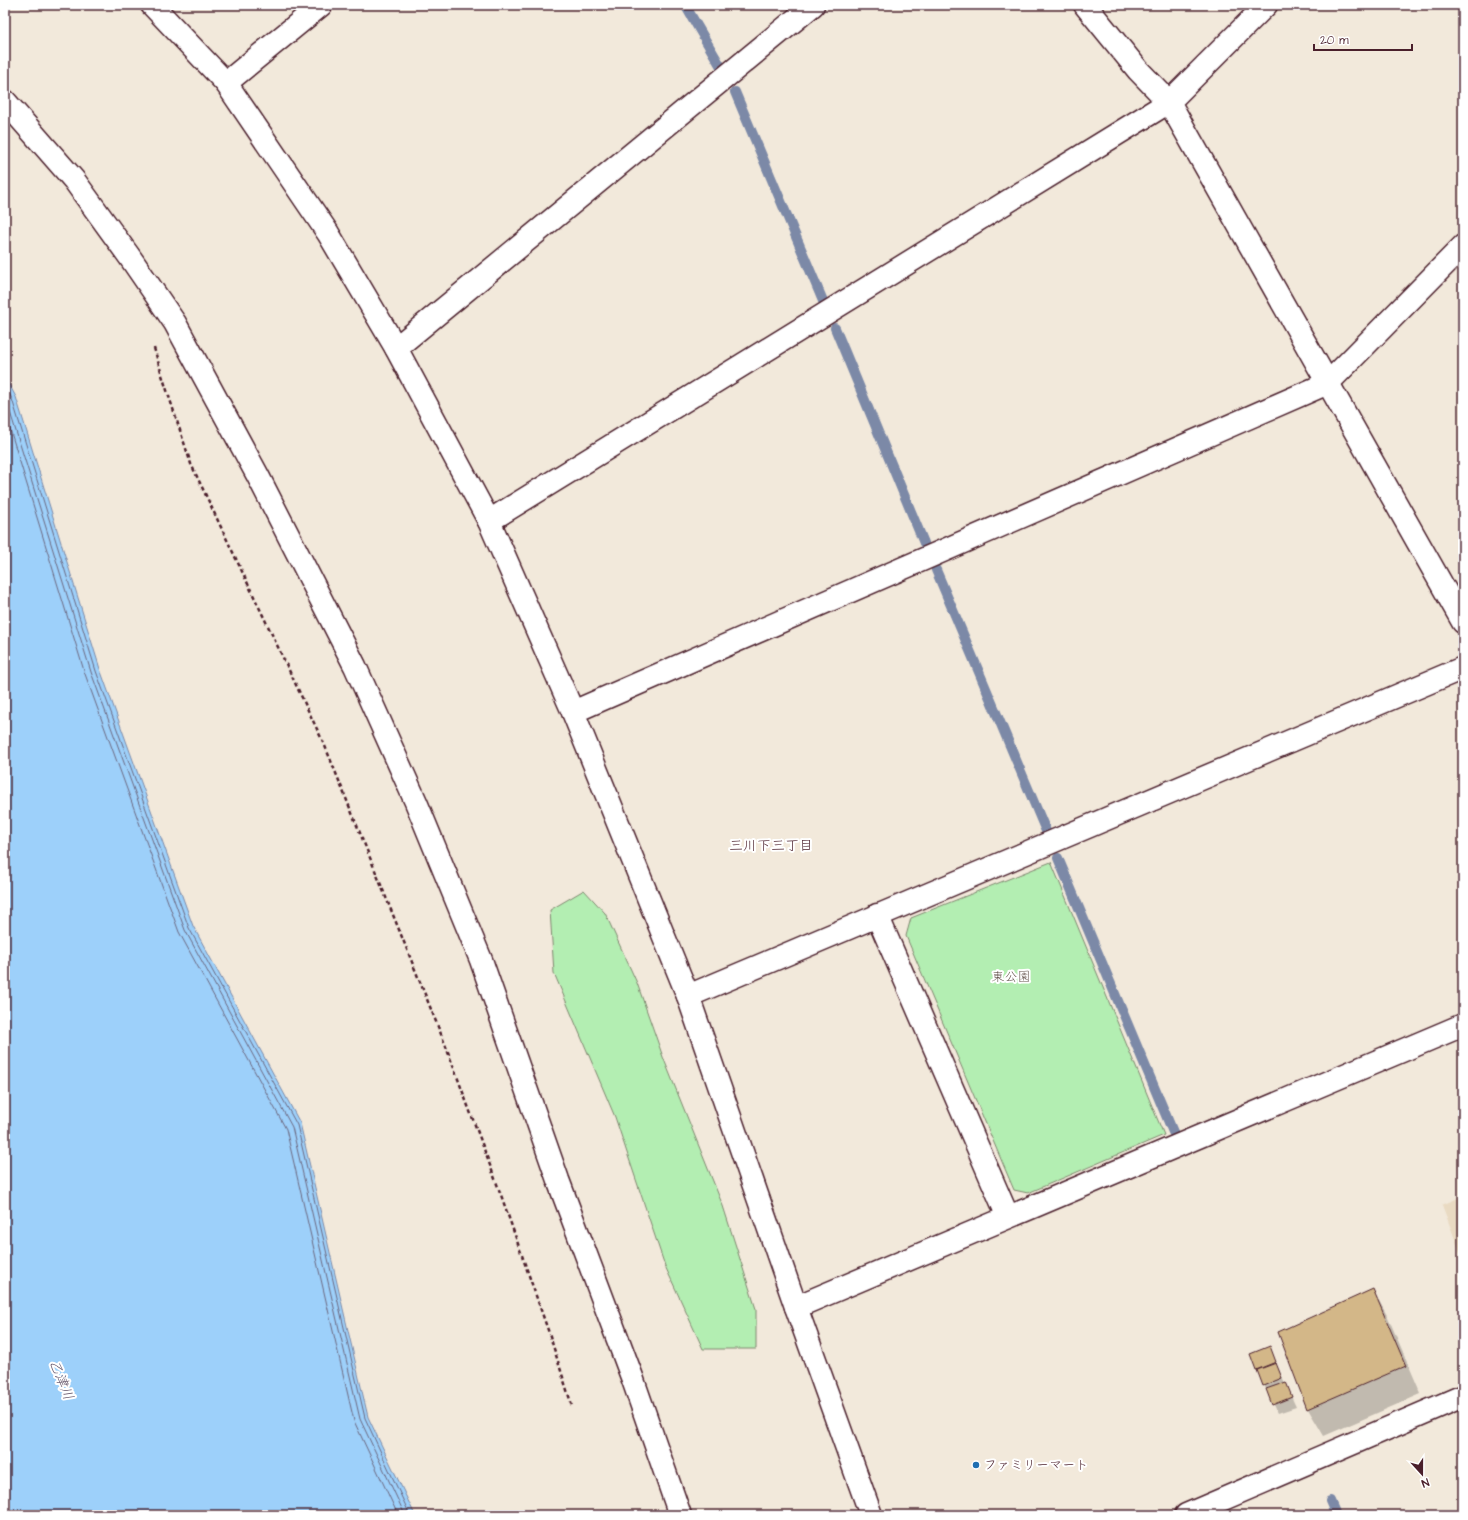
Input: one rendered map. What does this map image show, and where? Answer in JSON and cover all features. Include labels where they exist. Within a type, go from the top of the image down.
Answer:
[{"type":"street","points":[[152,5],[226,83],[328,233],[396,348],[490,521],[574,712],[688,996],[796,1306],[871,1515]]},
{"type":"street","points":[[226,83],[321,5]]},
{"type":"street","points":[[396,348],[813,5]]},
{"type":"street","points":[[1085,5],[1138,70],[1169,102],[1463,622]]},
{"type":"street","points":[[490,521],[1169,102],[1266,5]]},
{"type":"street","points":[[5,101],[74,180],[175,323],[258,476],[355,666],[416,802],[481,960],[558,1180],[632,1378],[680,1515]]},
{"type":"street","points":[[574,712],[1328,383],[1463,246]]},
{"type":"street","points":[[688,996],[1463,668]]},
{"type":"street","points":[[877,915],[1008,1217]]},
{"type":"street","points":[[796,1306],[1463,1025]]},
{"type":"street","points":[[1186,1515],[1463,1396]]},
{"type":"path","points":[[154,345],[162,375],[191,464],[325,746],[445,1044],[501,1194],[550,1336],[572,1406]]},
{"type":"shaded area","points":[[1463,1196],[1463,1260],[1442,1205]]},
{"type":"green space","name":"東公園","points":[[1051,862],[1164,1135],[1028,1193],[1014,1190],[906,936],[911,918]]},
{"type":"green space","points":[[584,890],[605,913],[637,983],[663,1057],[723,1206],[756,1309],[756,1349],[703,1349],[665,1266],[615,1117],[554,973],[550,910]]},
{"type":"water","name":"乙津川","points":[[5,377],[16,397],[100,669],[193,926],[300,1123],[368,1417],[415,1515],[5,1515]]},
{"type":"building","points":[[1373,1289],[1406,1366],[1307,1409],[1278,1332]]},
{"type":"building","points":[[1270,1346],[1276,1362],[1256,1370],[1250,1354]]},
{"type":"building","points":[[1276,1363],[1282,1378],[1263,1386],[1257,1370]]},
{"type":"building","points":[[1286,1382],[1292,1397],[1272,1405],[1266,1389]]},
{"type":"waterway","points":[[685,5],[720,65]]},
{"type":"waterway","points":[[735,92],[823,301]]},
{"type":"waterway","points":[[835,328],[924,543]]},
{"type":"waterway","points":[[936,570],[1046,831]]},
{"type":"waterway","points":[[1058,858],[1173,1132]]},
{"type":"waterway","points":[[1330,1501],[1336,1515]]},
{"type":"place","name":"ファミリーマート","points":[[976,1465]]},
{"type":"district","name":"三川下三丁目","points":[[771,846]]}]
